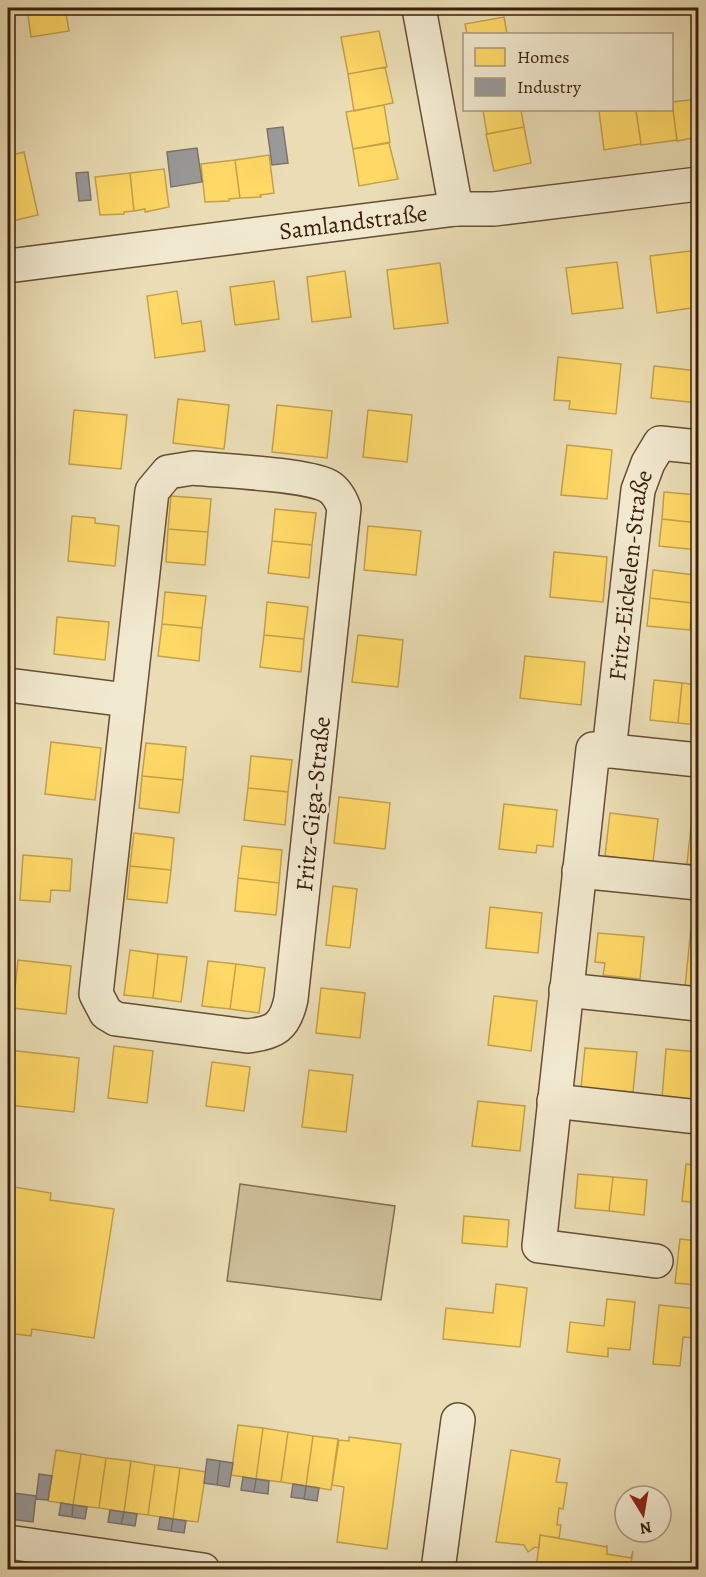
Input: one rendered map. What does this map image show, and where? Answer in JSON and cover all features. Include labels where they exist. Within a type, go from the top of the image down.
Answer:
[{"type":"street","points":[[418,8],[456,209]]},
{"type":"street","name":"Samlandstraße","points":[[8,266],[456,209],[494,209],[699,184]]},
{"type":"street","name":"Fritz-Eickelen-Straße","points":[[609,751],[638,490],[648,463],[660,443],[699,447]]},
{"type":"street","name":"Fritz-Giga-Straße","points":[[193,468],[309,480],[329,486],[339,496],[344,508],[344,524],[291,999],[288,1014],[278,1027],[265,1034],[247,1036],[128,1022],[106,1013],[98,1001],[96,986],[127,700],[148,511],[152,491],[159,481],[177,469],[193,468]]},
{"type":"street","points":[[8,685],[127,700]]},
{"type":"street","points":[[656,1261],[539,1246],[593,749],[699,760]]},
{"type":"street","points":[[579,871],[699,884]]},
{"type":"street","points":[[566,990],[699,1004]]},
{"type":"street","points":[[554,1101],[699,1117]]},
{"type":"street","points":[[438,1569],[458,1420]]},
{"type":"street","points":[[8,1542],[203,1569]]},
{"type":"shaded area","points":[[240,1184],[395,1206],[381,1300],[227,1281]]},
{"type":"building: Homes","points":[[27,8],[65,8],[69,31],[31,37]]},
{"type":"building: Homes","points":[[504,17],[507,33],[467,33],[465,24]]},
{"type":"building: Homes","points":[[379,31],[387,67],[348,74],[341,37]]},
{"type":"building: Homes","points":[[385,67],[393,103],[354,111],[348,74]]},
{"type":"building: Homes","points":[[698,99],[698,137],[677,141],[673,102]]},
{"type":"building: Homes","points":[[384,105],[390,142],[353,149],[346,112]]},
{"type":"building: Homes","points":[[673,110],[677,140],[641,145],[636,111]]},
{"type":"building: Homes","points":[[483,111],[521,111],[524,127],[487,134]]},
{"type":"building: Homes","points":[[599,111],[636,111],[641,144],[604,150]]},
{"type":"building: Homes","points":[[524,127],[531,163],[494,171],[486,134]]},
{"type":"building: Homes","points":[[389,143],[398,179],[359,186],[353,149]]},
{"type":"building: Homes","points":[[24,152],[38,215],[8,222],[8,156]]},
{"type":"building: Homes","points":[[269,155],[274,193],[260,195],[261,197],[240,198],[235,160]]},
{"type":"building: Homes","points":[[235,160],[240,198],[205,202],[201,164]]},
{"type":"building: Homes","points":[[164,169],[169,207],[145,212],[145,209],[134,211],[130,173]]},
{"type":"building: Homes","points":[[130,173],[134,211],[124,212],[124,214],[100,215],[95,177]]},
{"type":"building: Homes","points":[[698,250],[698,307],[657,313],[650,256]]},
{"type":"building: Homes","points":[[617,262],[623,308],[572,314],[566,268]]},
{"type":"building: Homes","points":[[440,263],[448,323],[394,329],[387,270]]},
{"type":"building: Homes","points":[[345,271],[351,317],[312,322],[307,277]]},
{"type":"building: Homes","points":[[274,281],[279,319],[235,325],[230,287]]},
{"type":"building: Homes","points":[[177,291],[182,324],[201,321],[205,351],[155,358],[147,296]]},
{"type":"building: Homes","points":[[558,357],[621,364],[616,414],[569,409],[570,401],[554,400]]},
{"type":"building: Homes","points":[[654,366],[698,371],[698,403],[651,398]]},
{"type":"building: Homes","points":[[178,399],[229,405],[224,449],[173,443]]},
{"type":"building: Homes","points":[[277,405],[332,411],[327,458],[272,452]]},
{"type":"building: Homes","points":[[74,410],[127,415],[121,469],[69,464]]},
{"type":"building: Homes","points":[[368,410],[412,415],[407,462],[363,457]]},
{"type":"building: Homes","points":[[567,445],[612,450],[607,499],[561,495]]},
{"type":"building: Homes","points":[[664,492],[698,495],[698,523],[662,519]]},
{"type":"building: Homes","points":[[171,496],[211,499],[208,532],[168,529]]},
{"type":"building: Homes","points":[[275,509],[316,513],[312,545],[272,541]]},
{"type":"building: Homes","points":[[72,516],[95,518],[95,523],[119,526],[115,566],[68,561]]},
{"type":"building: Homes","points":[[662,519],[698,523],[698,550],[659,546]]},
{"type":"building: Homes","points":[[368,526],[421,531],[416,575],[364,570]]},
{"type":"building: Homes","points":[[168,529],[208,532],[205,565],[166,562]]},
{"type":"building: Homes","points":[[272,541],[312,545],[309,578],[268,573]]},
{"type":"building: Homes","points":[[554,552],[607,557],[603,602],[550,597]]},
{"type":"building: Homes","points":[[653,570],[695,575],[692,603],[650,598]]},
{"type":"building: Homes","points":[[165,592],[206,596],[202,628],[162,624]]},
{"type":"building: Homes","points":[[650,598],[692,603],[690,630],[647,626]]},
{"type":"building: Homes","points":[[267,602],[308,607],[304,639],[264,635]]},
{"type":"building: Homes","points":[[57,617],[109,622],[105,660],[54,654]]},
{"type":"building: Homes","points":[[162,624],[202,628],[199,661],[158,656]]},
{"type":"building: Homes","points":[[264,635],[304,639],[301,672],[260,667]]},
{"type":"building: Homes","points":[[358,635],[403,640],[398,687],[352,682]]},
{"type":"building: Homes","points":[[525,656],[585,662],[581,705],[520,698]]},
{"type":"building: Homes","points":[[654,680],[682,683],[678,723],[650,720]]},
{"type":"building: Homes","points":[[682,683],[698,685],[698,725],[678,723]]},
{"type":"building: Homes","points":[[51,742],[101,748],[95,800],[45,794]]},
{"type":"building: Homes","points":[[146,743],[186,747],[183,780],[142,776]]},
{"type":"building: Homes","points":[[251,756],[292,760],[288,792],[248,788]]},
{"type":"building: Homes","points":[[142,776],[183,780],[179,813],[139,808]]},
{"type":"building: Homes","points":[[248,788],[288,792],[285,825],[244,820]]},
{"type":"building: Homes","points":[[339,797],[390,803],[385,849],[334,843]]},
{"type":"building: Homes","points":[[504,804],[557,810],[553,847],[537,845],[536,853],[499,849]]},
{"type":"building: Homes","points":[[610,813],[658,819],[653,862],[605,856]]},
{"type":"building: Homes","points":[[692,817],[698,818],[698,865],[687,864]]},
{"type":"building: Homes","points":[[134,833],[174,838],[171,870],[130,866]]},
{"type":"building: Homes","points":[[242,846],[282,850],[279,883],[238,878]]},
{"type":"building: Homes","points":[[23,855],[72,859],[70,891],[51,890],[50,902],[20,900]]},
{"type":"building: Homes","points":[[130,866],[171,870],[167,903],[127,899]]},
{"type":"building: Homes","points":[[238,878],[279,883],[276,915],[235,911]]},
{"type":"building: Homes","points":[[333,886],[357,889],[350,948],[326,945]]},
{"type":"building: Homes","points":[[490,907],[542,913],[538,953],[486,948]]},
{"type":"building: Homes","points":[[691,928],[698,929],[698,988],[685,987]]},
{"type":"building: Homes","points":[[598,933],[644,937],[640,979],[603,975],[605,963],[595,962]]},
{"type":"building: Homes","points":[[130,950],[158,954],[153,998],[124,995]]},
{"type":"building: Homes","points":[[158,954],[187,957],[181,1002],[153,998]]},
{"type":"building: Homes","points":[[18,960],[71,966],[66,1014],[13,1008]]},
{"type":"building: Homes","points":[[208,961],[236,964],[230,1009],[202,1006]]},
{"type":"building: Homes","points":[[236,964],[265,968],[259,1013],[230,1009]]},
{"type":"building: Homes","points":[[321,988],[365,993],[360,1038],[316,1033]]},
{"type":"building: Homes","points":[[494,996],[537,1001],[531,1051],[488,1045]]},
{"type":"building: Homes","points":[[114,1046],[153,1051],[147,1103],[108,1098]]},
{"type":"building: Homes","points":[[585,1048],[637,1052],[633,1092],[581,1088]]},
{"type":"building: Homes","points":[[666,1049],[698,1052],[698,1101],[662,1098]]},
{"type":"building: Homes","points":[[8,1050],[79,1058],[74,1112],[8,1105]]},
{"type":"building: Homes","points":[[212,1062],[250,1067],[244,1111],[206,1106]]},
{"type":"building: Homes","points":[[309,1070],[353,1075],[346,1132],[302,1127]]},
{"type":"building: Homes","points":[[478,1101],[525,1106],[520,1151],[472,1146]]},
{"type":"building: Homes","points":[[686,1164],[698,1165],[698,1203],[682,1201]]},
{"type":"building: Homes","points":[[578,1174],[613,1177],[609,1211],[575,1208]]},
{"type":"building: Homes","points":[[613,1177],[647,1180],[644,1215],[609,1211]]},
{"type":"building: Homes","points":[[8,1186],[51,1193],[50,1200],[114,1209],[94,1338],[32,1329],[31,1336],[8,1333]]},
{"type":"building: Homes","points":[[464,1216],[509,1220],[507,1247],[462,1243]]},
{"type":"building: Homes","points":[[680,1239],[698,1241],[698,1285],[675,1283]]},
{"type":"building: Homes","points":[[496,1284],[527,1288],[520,1347],[443,1339],[446,1308],[493,1313]]},
{"type":"building: Homes","points":[[607,1299],[635,1302],[630,1350],[608,1348],[608,1357],[567,1352],[570,1322],[604,1326]]},
{"type":"building: Homes","points":[[659,1305],[698,1309],[698,1338],[683,1337],[680,1366],[653,1364]]},
{"type":"building: Homes","points":[[238,1425],[263,1428],[256,1479],[231,1475]]},
{"type":"building: Homes","points":[[263,1428],[288,1432],[281,1482],[256,1479]]},
{"type":"building: Homes","points":[[288,1432],[313,1436],[306,1486],[281,1482]]},
{"type":"building: Homes","points":[[313,1436],[338,1439],[331,1490],[306,1486]]},
{"type":"building: Homes","points":[[349,1437],[401,1444],[387,1549],[337,1542],[344,1487],[332,1485],[339,1440],[349,1441]]},
{"type":"building: Homes","points":[[56,1450],[81,1454],[73,1505],[48,1501]]},
{"type":"building: Homes","points":[[511,1450],[560,1459],[556,1482],[567,1483],[563,1509],[559,1508],[557,1525],[561,1525],[559,1538],[540,1535],[539,1548],[535,1547],[528,1552],[524,1545],[496,1542]]},
{"type":"building: Homes","points":[[81,1454],[106,1458],[99,1508],[73,1505]]},
{"type":"building: Homes","points":[[106,1458],[131,1461],[124,1512],[99,1508]]},
{"type":"building: Homes","points":[[131,1461],[155,1465],[148,1515],[124,1512]]},
{"type":"building: Homes","points":[[155,1465],[180,1468],[173,1519],[148,1515]]},
{"type":"building: Homes","points":[[180,1468],[206,1472],[198,1522],[173,1519]]},
{"type":"building: Homes","points":[[540,1535],[607,1547],[607,1554],[631,1558],[633,1551],[630,1570],[536,1570]]},
{"type":"building: Homes","points":[[696,1544],[698,1544],[698,1570],[692,1570]]},
{"type":"building: Homes","points":[[657,1565],[687,1570],[657,1570]]},
{"type":"building: Industry","points":[[283,127],[288,163],[272,165],[267,129]]},
{"type":"building: Industry","points":[[197,148],[202,182],[171,187],[167,152]]},
{"type":"building: Industry","points":[[88,172],[91,200],[79,201],[76,173]]},
{"type":"building: Industry","points":[[207,1459],[220,1461],[217,1485],[204,1483]]},
{"type":"building: Industry","points":[[220,1461],[233,1463],[229,1487],[217,1485]]},
{"type":"building: Industry","points":[[39,1474],[52,1476],[48,1500],[36,1499]]},
{"type":"building: Industry","points":[[243,1477],[256,1479],[254,1492],[241,1490]]},
{"type":"building: Industry","points":[[256,1479],[269,1481],[268,1494],[254,1492]]},
{"type":"building: Industry","points":[[293,1484],[306,1486],[304,1499],[291,1497]]},
{"type":"building: Industry","points":[[306,1486],[319,1488],[317,1501],[304,1499]]},
{"type":"building: Industry","points":[[13,1493],[36,1496],[33,1522],[10,1519]]},
{"type":"building: Industry","points":[[61,1503],[73,1505],[72,1517],[59,1515]]},
{"type":"building: Industry","points":[[73,1505],[87,1507],[85,1519],[72,1517]]},
{"type":"building: Industry","points":[[110,1510],[124,1512],[121,1524],[108,1522]]},
{"type":"building: Industry","points":[[124,1512],[137,1514],[135,1526],[121,1524]]},
{"type":"building: Industry","points":[[160,1517],[173,1519],[171,1531],[158,1529]]},
{"type":"building: Industry","points":[[173,1519],[186,1521],[184,1533],[171,1531]]}]
